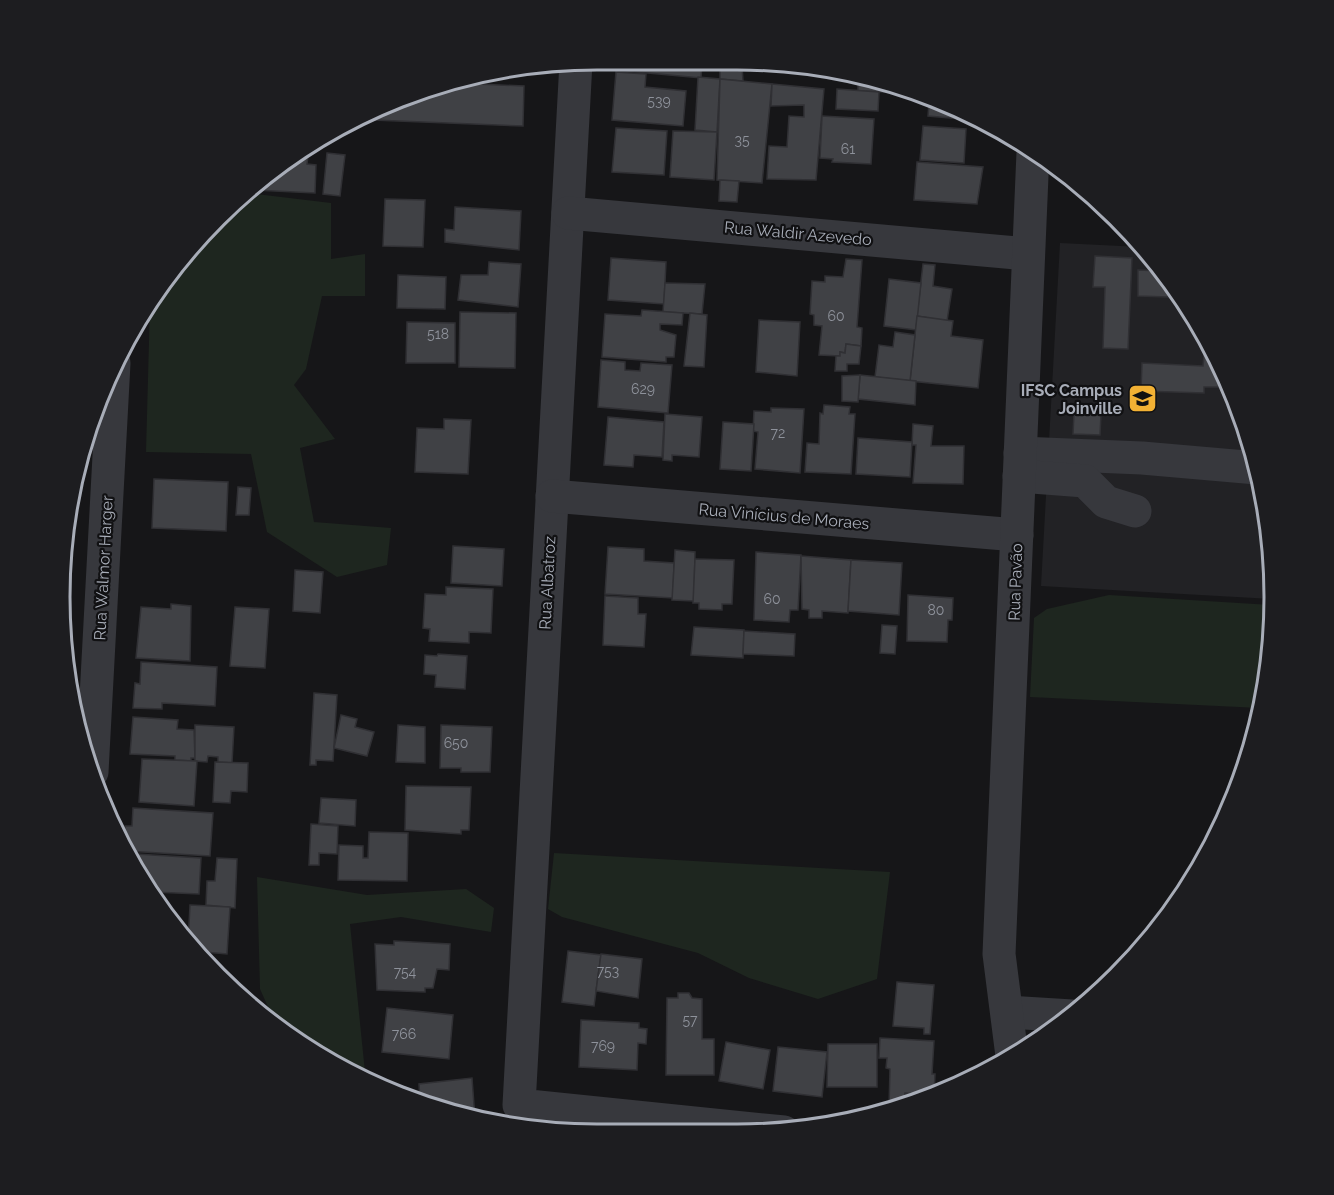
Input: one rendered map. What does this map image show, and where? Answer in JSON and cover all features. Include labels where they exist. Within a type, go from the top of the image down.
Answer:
[{"type":"street","name":"Rua Albatroz","points":[[576,71],[519,1104],[708,1124]]},
{"type":"street","name":"Rua Pavão","points":[[1011,1047],[999,954],[1033,162]]},
{"type":"street","name":"Rua Waldir Azevedo","points":[[568,213],[1028,254]]},
{"type":"street","name":"Rua Walmor Harger","points":[[93,751],[112,393]]},
{"type":"street","points":[[1019,464],[1142,458],[1247,467]]},
{"type":"street","points":[[1019,464],[1085,481],[1106,502],[1135,511]]},
{"type":"street","name":"Rua Vinícius de Moraes","points":[[552,496],[1017,535]]},
{"type":"street","points":[[1008,1012],[1058,1015]]},
{"type":"shaded area","points":[[258,194],[331,203],[331,259],[365,254],[365,296],[322,296],[306,369],[294,385],[335,439],[300,448],[314,522],[391,528],[387,565],[337,577],[267,532],[251,454],[146,452],[150,320],[179,277],[201,250]]},
{"type":"shaded area","name":"IFSC Campus Joinville","points":[[1060,243],[1130,246],[1155,277],[1193,334],[1209,364],[1236,428],[1246,461],[1259,529],[1264,599],[1041,586]]},
{"type":"shaded area","points":[[1109,595],[1264,605],[1259,666],[1251,708],[1030,697],[1034,618],[1047,609]]},
{"type":"shaded area","points":[[554,853],[890,872],[877,979],[818,999],[749,978],[698,953],[562,917],[548,909]]},
{"type":"shaded area","points":[[257,877],[367,895],[466,889],[494,908],[491,932],[401,917],[350,924],[365,1070],[334,1054],[277,1016],[269,1010],[260,989]]},
{"type":"building","points":[[616,70],[702,70],[701,78]]},
{"type":"building","points":[[720,70],[742,70],[743,81],[720,79]]},
{"type":"building","points":[[616,72],[646,74],[645,87],[686,91],[683,126],[612,120]]},
{"type":"building","points":[[698,77],[720,79],[717,132],[695,130]]},
{"type":"building","points":[[720,79],[772,84],[762,183],[717,180]]},
{"type":"building","points":[[480,84],[524,86],[523,126],[375,120],[428,98]]},
{"type":"building","points":[[772,84],[824,89],[816,180],[767,179],[769,146],[787,147],[789,116],[804,117],[804,105],[771,106]]},
{"type":"building","points":[[858,85],[884,92],[858,91]]},
{"type":"building","points":[[837,89],[879,92],[878,111],[836,109]]},
{"type":"building","points":[[929,107],[955,118],[928,116]]},
{"type":"building","points":[[822,116],[874,119],[871,164],[832,162],[833,159],[820,158]]},
{"type":"building","points":[[923,126],[966,129],[964,163],[920,160]]},
{"type":"building","points":[[616,128],[667,131],[664,175],[612,172]]},
{"type":"building","points":[[673,131],[717,132],[714,180],[670,177]]},
{"type":"building","points":[[327,153],[345,155],[340,196],[323,194]]},
{"type":"building","points":[[308,157],[307,164],[316,165],[315,193],[263,191]]},
{"type":"building","points":[[917,162],[983,167],[977,204],[914,200]]},
{"type":"building","points":[[720,180],[739,181],[737,202],[719,201]]},
{"type":"building","points":[[385,199],[425,200],[423,247],[383,246]]},
{"type":"building","points":[[455,207],[521,211],[519,250],[445,242],[445,229],[454,230]]},
{"type":"building","points":[[1095,256],[1132,258],[1128,349],[1103,348],[1105,287],[1093,287]]},
{"type":"building","points":[[611,258],[666,262],[664,304],[608,300]]},
{"type":"building","points":[[846,259],[862,260],[857,327],[862,328],[861,346],[846,344],[845,353],[840,352],[840,356],[819,355],[822,326],[814,325],[814,315],[810,314],[812,281],[825,282],[825,276],[843,277]]},
{"type":"building","points":[[489,262],[521,264],[518,307],[458,300],[461,275],[488,275]]},
{"type":"building","points":[[923,264],[935,265],[933,286],[952,289],[947,321],[917,316]]},
{"type":"building","points":[[1138,270],[1150,270],[1168,295],[1168,297],[1138,296]]},
{"type":"building","points":[[398,275],[446,277],[445,309],[397,308]]},
{"type":"building","points":[[889,279],[921,283],[916,330],[884,326]]},
{"type":"building","points":[[665,283],[705,284],[702,314],[663,312]]},
{"type":"building","points":[[642,310],[683,313],[682,325],[660,324],[660,330],[676,335],[674,357],[666,357],[666,362],[602,357],[605,314],[641,316]]},
{"type":"building","points":[[460,312],[516,313],[515,368],[459,367]]},
{"type":"building","points":[[690,313],[707,315],[704,367],[684,366]]},
{"type":"building","points":[[917,316],[953,321],[951,336],[983,340],[978,388],[910,381]]},
{"type":"building","points":[[759,320],[800,322],[797,376],[756,372]]},
{"type":"building","points":[[407,322],[455,323],[455,363],[406,363]]},
{"type":"building","points":[[895,332],[915,335],[910,381],[875,377],[879,345],[893,347]]},
{"type":"building","points":[[846,344],[861,346],[859,364],[847,364],[847,371],[835,371],[836,356],[840,356],[840,352],[845,353]]},
{"type":"building","points":[[1204,355],[1219,387],[1204,387],[1204,393],[1141,391],[1142,363],[1203,366]]},
{"type":"building","points":[[601,360],[625,362],[625,370],[640,371],[641,363],[672,365],[668,413],[598,407]]},
{"type":"building","points":[[860,375],[916,381],[915,405],[858,399]]},
{"type":"building","points":[[860,375],[858,402],[842,401],[842,376]]},
{"type":"building","points":[[824,405],[850,407],[849,414],[855,414],[851,474],[805,472],[807,443],[819,444],[820,413],[823,414]]},
{"type":"building","points":[[771,408],[804,409],[800,473],[755,469],[758,432],[753,431],[754,411],[771,412]]},
{"type":"building","points":[[1074,413],[1101,414],[1100,435],[1073,434]]},
{"type":"building","points":[[665,414],[702,417],[699,457],[672,455],[672,461],[663,460]]},
{"type":"building","points":[[608,417],[664,422],[662,457],[634,455],[633,467],[604,465]]},
{"type":"building","points":[[444,419],[471,420],[468,474],[415,472],[417,428],[444,429]]},
{"type":"building","points":[[723,422],[754,424],[751,471],[720,469]]},
{"type":"building","points":[[913,424],[933,426],[931,446],[964,446],[963,484],[913,483],[916,445],[912,445]]},
{"type":"building","points":[[858,438],[912,442],[910,477],[856,474]]},
{"type":"building","points":[[154,479],[228,482],[226,531],[152,528]]},
{"type":"building","points":[[238,487],[251,488],[249,515],[236,515]]},
{"type":"building","points":[[453,546],[504,549],[502,586],[451,583]]},
{"type":"building","points":[[608,547],[644,549],[644,561],[674,563],[673,598],[605,594]]},
{"type":"building","points":[[675,550],[695,552],[694,601],[672,600]]},
{"type":"building","points":[[756,552],[801,555],[798,610],[790,610],[789,622],[754,620]]},
{"type":"building","points":[[801,556],[851,560],[848,613],[822,611],[822,618],[809,618],[809,610],[802,609]]},
{"type":"building","points":[[695,559],[734,560],[732,604],[722,604],[722,610],[699,609],[699,603],[693,603]]},
{"type":"building","points":[[851,560],[902,563],[899,615],[848,611]]},
{"type":"building","points":[[295,570],[323,572],[320,613],[293,611]]},
{"type":"building","points":[[446,587],[493,589],[491,633],[469,632],[469,643],[429,641],[430,629],[423,628],[425,594],[446,595]]},
{"type":"building","points":[[908,595],[953,598],[952,620],[948,620],[947,642],[907,641]]},
{"type":"building","points":[[605,596],[638,598],[638,614],[646,614],[644,647],[603,645]]},
{"type":"building","points":[[171,604],[191,606],[190,661],[136,658],[141,607],[171,609]]},
{"type":"building","points":[[235,607],[269,609],[265,668],[230,666]]},
{"type":"building","points":[[882,625],[897,626],[895,654],[880,653]]},
{"type":"building","points":[[694,627],[744,630],[743,658],[691,655]]},
{"type":"building","points":[[744,631],[795,634],[794,656],[743,654]]},
{"type":"building","points":[[438,654],[467,656],[465,689],[435,687],[436,675],[424,674],[425,655],[437,656]]},
{"type":"building","points":[[141,662],[217,667],[215,706],[162,703],[162,709],[133,708],[135,683],[140,684]]},
{"type":"building","points":[[314,693],[337,695],[333,761],[316,760],[316,765],[310,765]]},
{"type":"building","points":[[341,715],[357,719],[355,727],[374,732],[367,756],[334,748]]},
{"type":"building","points":[[133,717],[178,720],[177,729],[194,730],[195,758],[191,758],[191,761],[175,760],[175,756],[130,754]]},
{"type":"building","points":[[195,725],[234,727],[232,763],[218,762],[218,757],[208,756],[207,762],[195,761]]},
{"type":"building","points":[[398,725],[425,727],[425,763],[396,762]]},
{"type":"building","points":[[441,725],[492,727],[490,772],[461,772],[461,768],[440,768]]},
{"type":"building","points":[[142,759],[197,761],[194,806],[139,802]]},
{"type":"building","points":[[215,762],[248,763],[247,792],[231,791],[230,803],[213,802]]},
{"type":"building","points":[[406,786],[471,787],[469,830],[461,830],[461,834],[405,830]]},
{"type":"building","points":[[321,798],[356,800],[355,826],[319,823]]},
{"type":"building","points":[[133,808],[213,813],[210,856],[136,852],[125,831],[125,826],[132,826]]},
{"type":"building","points":[[311,824],[338,826],[337,854],[319,853],[319,865],[309,865]]},
{"type":"building","points":[[369,832],[408,833],[407,881],[338,880],[339,845],[363,846],[363,858],[368,858]]},
{"type":"building","points":[[137,854],[201,858],[199,894],[161,892]]},
{"type":"building","points":[[217,858],[237,859],[235,908],[206,905],[207,881],[215,881]]},
{"type":"building","points":[[190,905],[230,907],[227,954],[208,952],[189,930]]},
{"type":"building","points":[[394,941],[450,944],[449,970],[437,969],[433,988],[425,988],[425,992],[377,990],[375,944],[394,945]]},
{"type":"building","points":[[568,951],[601,955],[594,1006],[562,1002]]},
{"type":"building","points":[[601,954],[642,959],[638,998],[596,991]]},
{"type":"building","points":[[897,982],[934,985],[930,1034],[924,1034],[924,1028],[893,1026]]},
{"type":"building","points":[[678,993],[689,993],[692,998],[702,999],[702,1039],[714,1039],[714,1075],[666,1075],[667,998],[678,998]]},
{"type":"building","points":[[387,1008],[453,1015],[449,1059],[382,1052]]},
{"type":"building","points":[[581,1020],[639,1023],[639,1028],[647,1029],[646,1044],[638,1043],[637,1070],[579,1067]]},
{"type":"building","points":[[880,1038],[934,1041],[932,1074],[935,1074],[934,1085],[914,1094],[905,1093],[905,1097],[889,1102],[890,1069],[886,1068],[887,1058],[879,1058]]},
{"type":"building","points":[[726,1042],[770,1050],[763,1089],[719,1081]]},
{"type":"building","points":[[828,1044],[877,1044],[877,1087],[827,1087]]},
{"type":"building","points":[[778,1047],[827,1052],[822,1097],[773,1091]]},
{"type":"building","points":[[472,1078],[474,1110],[420,1094],[419,1084]]},
{"type":"place","name":"IFSC Campus Joinville","points":[[1143,399]]}]
